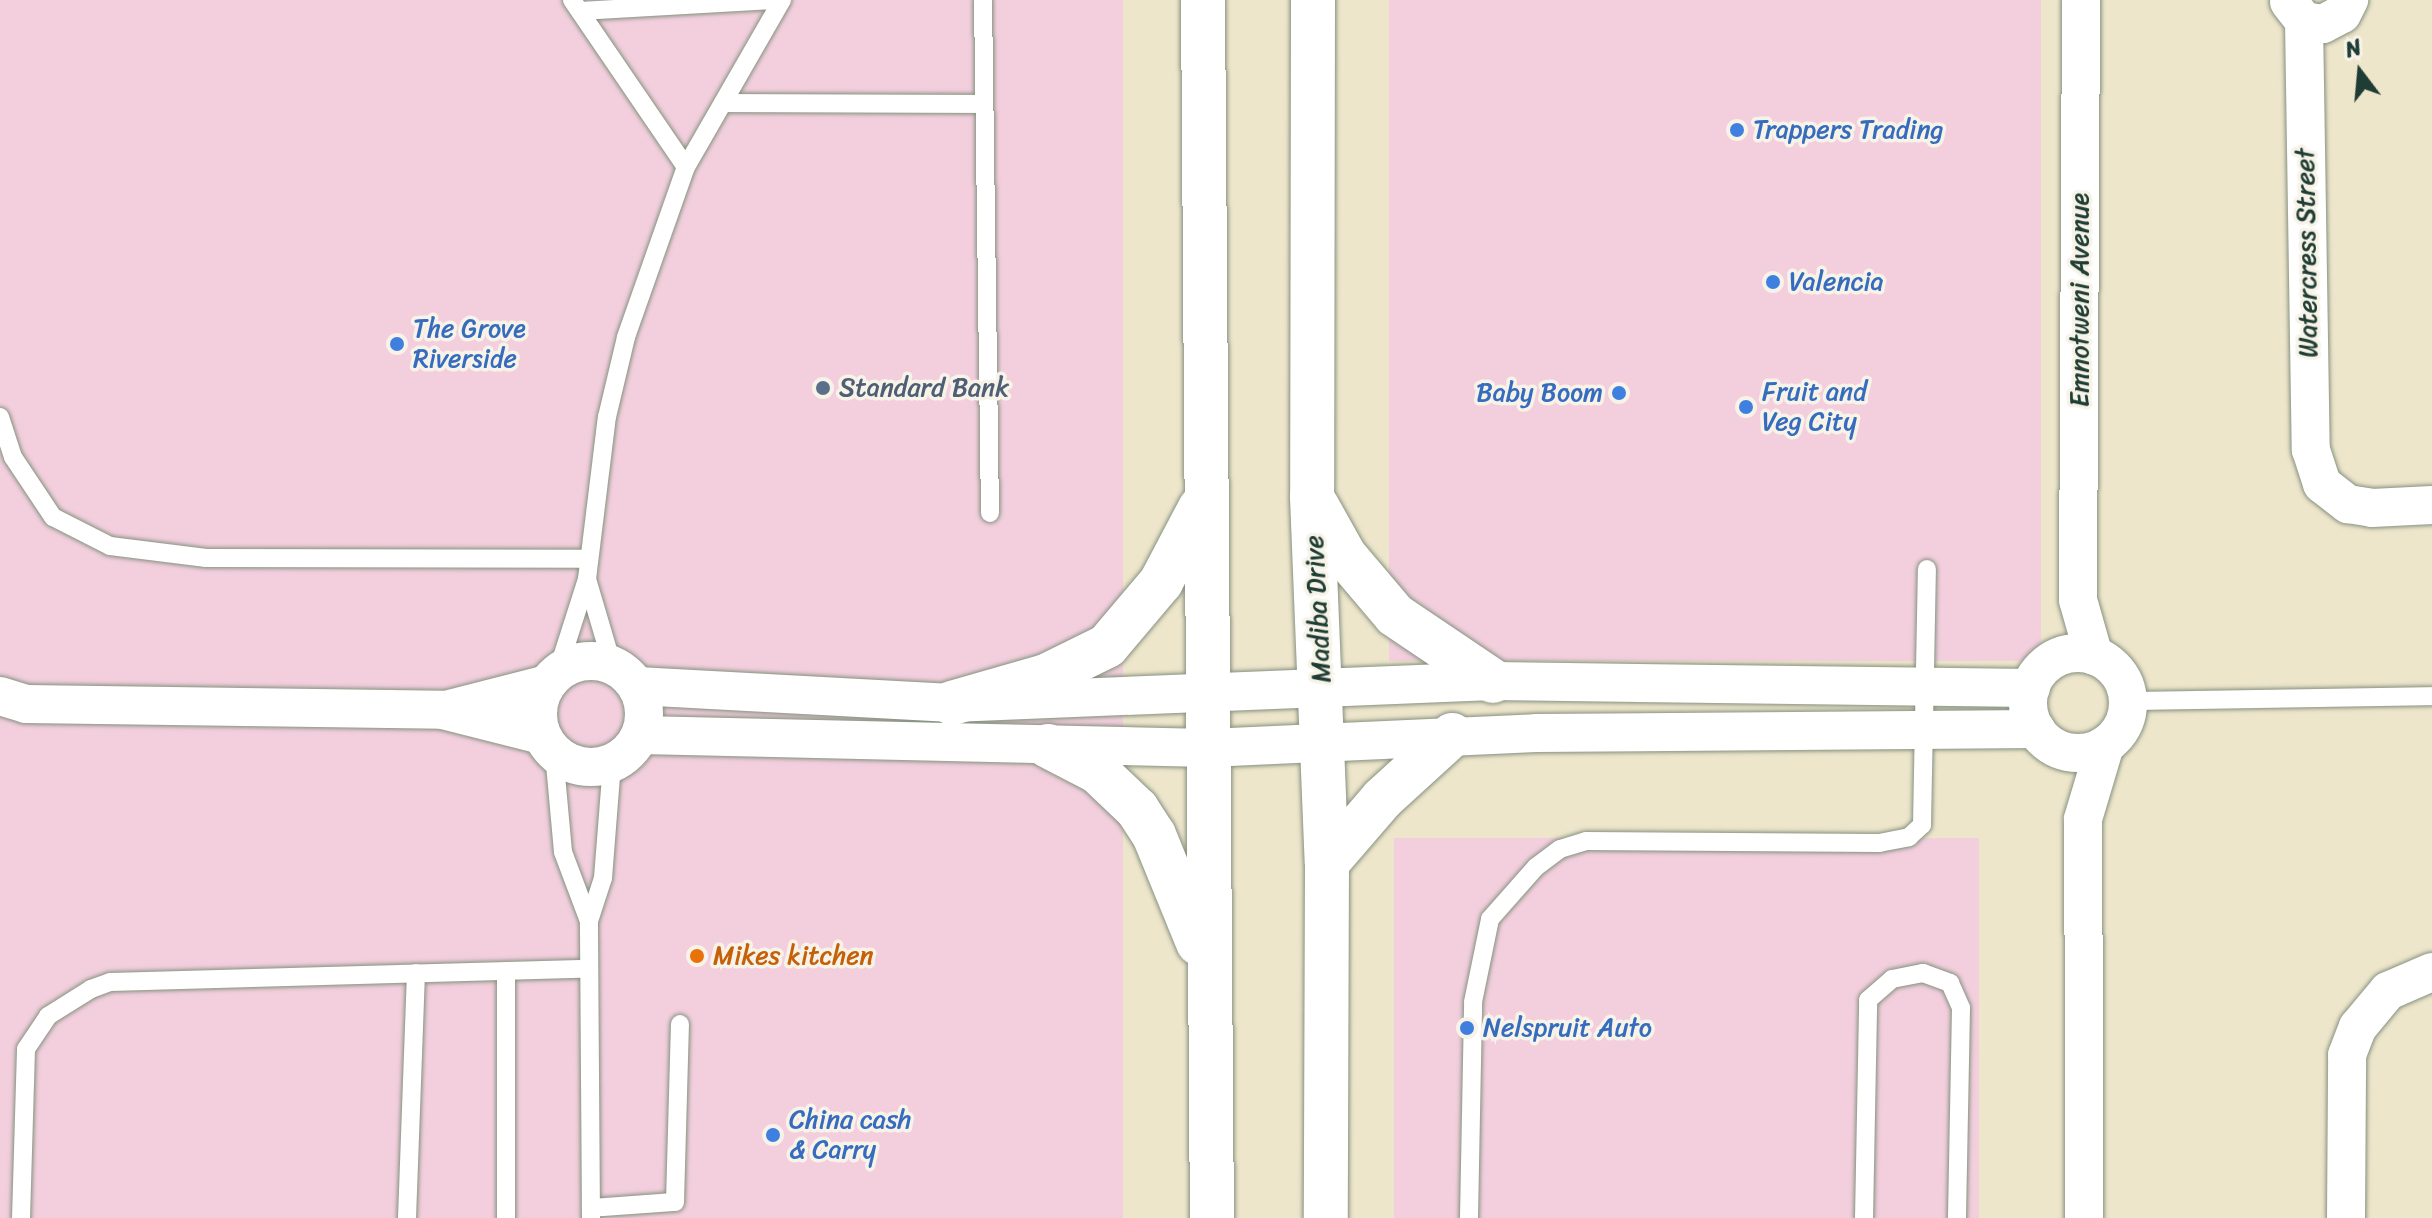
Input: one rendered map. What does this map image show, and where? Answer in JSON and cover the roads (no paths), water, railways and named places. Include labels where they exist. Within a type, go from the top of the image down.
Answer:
[{"type":"main road","points":[[1203,0],[1212,1218]]},
{"type":"main road","name":"Madiba Drive","points":[[1313,0],[1312,497],[1327,863],[1326,1218]]},
{"type":"main road","points":[[952,703],[1046,676],[1107,646],[1181,551],[1205,496]]},
{"type":"main road","points":[[1312,497],[1345,556],[1395,615],[1493,681]]},
{"type":"main road","points":[[1327,863],[1382,799],[1452,735]]},
{"type":"main road","points":[[1048,746],[1098,772],[1137,809],[1170,872],[1209,971]]},
{"type":"street","name":"Emnotweni Avenue","points":[[2076,657],[2081,0]]},
{"type":"street","points":[[2296,10],[2333,20],[2349,0]]},
{"type":"street","name":"Watercress Street","points":[[2296,10],[2309,426],[2322,484],[2348,504],[2372,508],[2432,505]]},
{"type":"street","points":[[9,705],[443,710],[552,678],[583,661],[624,675],[952,703],[1493,681],[2031,688],[2076,657],[2118,673],[2128,701],[2123,726],[2105,745],[2083,819],[2084,1218]]},
{"type":"street","points":[[443,710],[548,744],[581,767],[612,764],[641,735],[645,710],[624,675]]},
{"type":"street","points":[[548,744],[538,708],[552,678]]},
{"type":"street","points":[[2031,688],[2028,706],[2083,819]]},
{"type":"street","points":[[641,735],[1208,748],[1452,735],[1923,731],[2045,738],[2080,753],[2105,745]]},
{"type":"street","points":[[2346,1218],[2347,1055],[2358,1027],[2388,991],[2432,972]]},
{"type":"lane","points":[[576,6],[773,0]]},
{"type":"lane","points":[[552,678],[587,579],[614,374],[686,167],[782,0]]},
{"type":"lane","points":[[983,0],[990,513]]},
{"type":"lane","points":[[576,6],[686,167]]},
{"type":"lane","points":[[723,103],[984,104]]},
{"type":"lane","points":[[0,417],[13,457],[53,517],[110,546],[206,558],[589,559]]},
{"type":"lane","points":[[1469,1218],[1473,1002],[1482,941],[1490,919],[1510,893],[1560,849],[1586,841],[1903,840],[1922,825],[1927,569]]},
{"type":"lane","points":[[587,579],[624,675]]},
{"type":"lane","points":[[2128,701],[2432,696]]},
{"type":"lane","points":[[548,744],[563,852],[589,921]]},
{"type":"lane","points":[[612,764],[603,878],[589,921],[591,1213],[675,1210],[680,1024]]},
{"type":"lane","points":[[21,1218],[26,1049],[48,1016],[68,1001],[110,982],[589,969]]},
{"type":"lane","points":[[506,971],[506,1218]]},
{"type":"lane","points":[[407,1218],[416,973]]},
{"type":"lane","points":[[1864,1218],[1868,1000],[1892,979],[1923,973],[1945,978],[1961,1008],[1957,1218]]},
{"type":"place","name":"Trappers Trading","points":[[1737,130]]},
{"type":"place","name":"Valencia","points":[[1773,282]]},
{"type":"place","name":"The Grove Riverside","points":[[397,344]]},
{"type":"place","name":"Standard Bank","points":[[823,388]]},
{"type":"place","name":"Baby Boom","points":[[1619,393]]},
{"type":"place","name":"Fruit and Veg City","points":[[1746,407]]},
{"type":"place","name":"Mikes kitchen","points":[[697,956]]},
{"type":"place","name":"Nelspruit Auto","points":[[1467,1028]]},
{"type":"place","name":"China cash & Carry","points":[[773,1135]]}]
